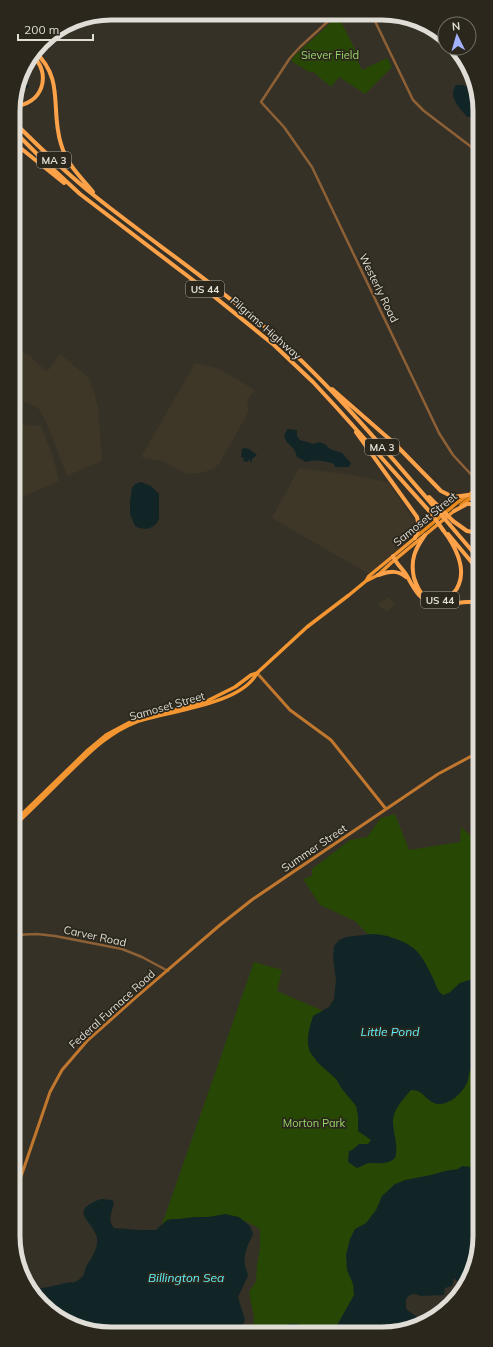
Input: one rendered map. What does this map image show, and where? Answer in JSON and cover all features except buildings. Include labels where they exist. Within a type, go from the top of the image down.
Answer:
[{"type":"highway","name":"US 44","points":[[38,56],[46,64],[53,78],[57,129],[65,156],[77,174],[97,198]]},
{"type":"highway","points":[[20,105],[30,102],[38,95],[42,87],[43,72],[36,59]]},
{"type":"highway","name":"Pilgrims Highway","points":[[20,128],[51,158],[97,198],[249,313],[282,342],[326,386],[423,493],[432,499],[452,523]]},
{"type":"highway","name":"Pilgrims Highway","points":[[20,137],[80,194],[256,330],[313,382],[431,513],[443,530]]},
{"type":"highway","name":"US 44","points":[[20,148],[80,194]]},
{"type":"highway","name":"US 44","points":[[326,386],[337,392],[389,439],[441,491],[453,497],[468,495]]},
{"type":"highway","points":[[342,413],[417,517],[419,527],[415,538]]},
{"type":"highway","points":[[454,511],[467,504],[473,504]]},
{"type":"highway","name":"Samoset Street","points":[[366,581],[368,576],[425,535],[454,511]]},
{"type":"highway","points":[[452,523],[473,532]]},
{"type":"highway","points":[[452,523],[473,551]]},
{"type":"highway","name":"US 44","points":[[425,535],[418,544],[414,553],[413,565],[415,579],[419,590],[424,596],[434,600],[443,600],[454,592],[459,584],[461,575],[460,564],[455,550],[443,530]]},
{"type":"highway","points":[[443,530],[473,563]]},
{"type":"highway","name":"Samoset Street","points":[[20,816],[92,746],[113,730],[138,719],[212,699],[230,690],[257,673],[310,624],[366,581],[378,575],[415,538]]},
{"type":"highway","points":[[394,558],[420,597],[432,603],[473,602]]},
{"type":"highway","points":[[378,575],[389,571],[396,572],[409,580]]},
{"type":"highway","name":"Samoset Street","points":[[20,820],[90,752],[110,736],[126,726],[142,720],[202,706],[223,698],[238,691],[251,681],[257,673]]},
{"type":"main road","name":"Samoset Street","points":[[415,538],[473,492]]},
{"type":"main road","name":"Samoset Street","points":[[454,511],[473,497]]},
{"type":"main road","points":[[257,673],[290,710],[331,740],[386,809]]},
{"type":"main road","name":"Summer Street","points":[[168,970],[219,925],[248,903],[442,772],[473,755]]},
{"type":"main road","name":"Federal Furnace Road","points":[[20,1179],[43,1109],[62,1070],[88,1041],[168,970]]},
{"type":"street","name":"Westerly Road","points":[[330,20],[292,57],[261,102],[284,127],[312,167],[439,433],[453,455],[473,477]]},
{"type":"street","points":[[374,20],[413,100],[426,113],[473,148]]},
{"type":"street","name":"Carver Road","points":[[20,935],[37,934],[55,936],[122,949],[136,954],[168,970]]},
{"type":"shaded area","points":[[20,350],[30,356],[47,372],[60,354],[89,378],[98,407],[102,461],[67,476],[46,421],[38,408],[20,400]]},
{"type":"shaded area","points":[[195,363],[217,368],[255,390],[247,401],[249,411],[219,464],[211,470],[187,474],[162,461],[141,457]]},
{"type":"shaded area","points":[[20,425],[41,426],[53,457],[59,481],[20,498]]},
{"type":"shaded area","points":[[299,468],[352,475],[388,482],[418,526],[414,535],[369,574],[272,518]]},
{"type":"shaded area","points":[[389,597],[395,605],[387,611],[377,605]]},
{"type":"green space","name":"Siever Field","points":[[334,20],[340,20],[358,55],[358,62],[362,70],[387,58],[392,67],[365,94],[339,77],[331,87],[312,71],[311,73],[291,61],[294,56]]},
{"type":"green space","name":"Morton Park","points":[[395,814],[409,850],[460,842],[461,827],[473,838],[473,1178],[365,1303],[336,1327],[253,1327],[254,1317],[249,1292],[256,1281],[260,1249],[260,1229],[245,1221],[227,1219],[160,1230],[254,962],[282,970],[277,991],[328,1013],[368,934],[355,921],[320,905],[303,879],[312,876],[312,869],[350,840],[367,837],[381,818]]},
{"type":"water","points":[[25,82],[29,86],[22,93]]},
{"type":"water","points":[[456,85],[462,85],[470,88],[473,116],[467,117],[458,106],[453,94]]},
{"type":"water","points":[[288,429],[297,430],[297,436],[300,440],[313,444],[319,442],[325,444],[330,449],[342,453],[351,463],[349,467],[335,467],[334,464],[320,461],[306,462],[297,457],[294,449],[284,437]]},
{"type":"water","points":[[242,449],[249,449],[257,455],[252,459],[252,463],[249,459],[248,462],[243,461],[244,458],[241,457]]},
{"type":"water","points":[[141,482],[151,486],[159,494],[159,518],[157,523],[147,529],[135,526],[130,514],[132,488],[135,484]]},
{"type":"water","name":"Little Pond","points":[[371,934],[382,935],[401,941],[414,948],[422,958],[438,989],[443,995],[449,993],[460,983],[473,979],[473,1067],[470,1071],[468,1082],[465,1087],[455,1098],[442,1104],[434,1103],[420,1092],[410,1091],[399,1104],[393,1117],[396,1140],[395,1158],[386,1163],[368,1163],[357,1168],[348,1162],[349,1150],[351,1151],[359,1144],[368,1144],[371,1140],[358,1131],[356,1106],[336,1079],[318,1063],[310,1052],[308,1045],[308,1036],[313,1016],[329,1007],[334,999],[336,980],[333,959],[334,946],[339,940],[346,937]]},
{"type":"water","points":[[462,1166],[473,1167],[473,1242],[468,1266],[459,1285],[454,1278],[452,1286],[445,1288],[444,1295],[410,1295],[406,1299],[406,1309],[420,1319],[412,1322],[382,1327],[336,1327],[354,1295],[353,1284],[347,1270],[346,1255],[350,1239],[355,1229],[366,1223],[376,1210],[382,1196],[395,1184],[405,1180],[458,1169]]},
{"type":"water","name":"Billington Sea","points":[[101,1199],[112,1200],[114,1203],[110,1219],[114,1228],[156,1230],[167,1220],[172,1219],[208,1217],[225,1214],[239,1217],[250,1226],[253,1234],[245,1254],[245,1266],[248,1276],[238,1297],[245,1320],[242,1327],[99,1326],[71,1318],[55,1308],[37,1289],[74,1282],[83,1276],[95,1251],[97,1239],[95,1232],[84,1215],[84,1209],[89,1204]]},
{"type":"water","points":[[289,1324],[311,1327],[281,1327]]}]
